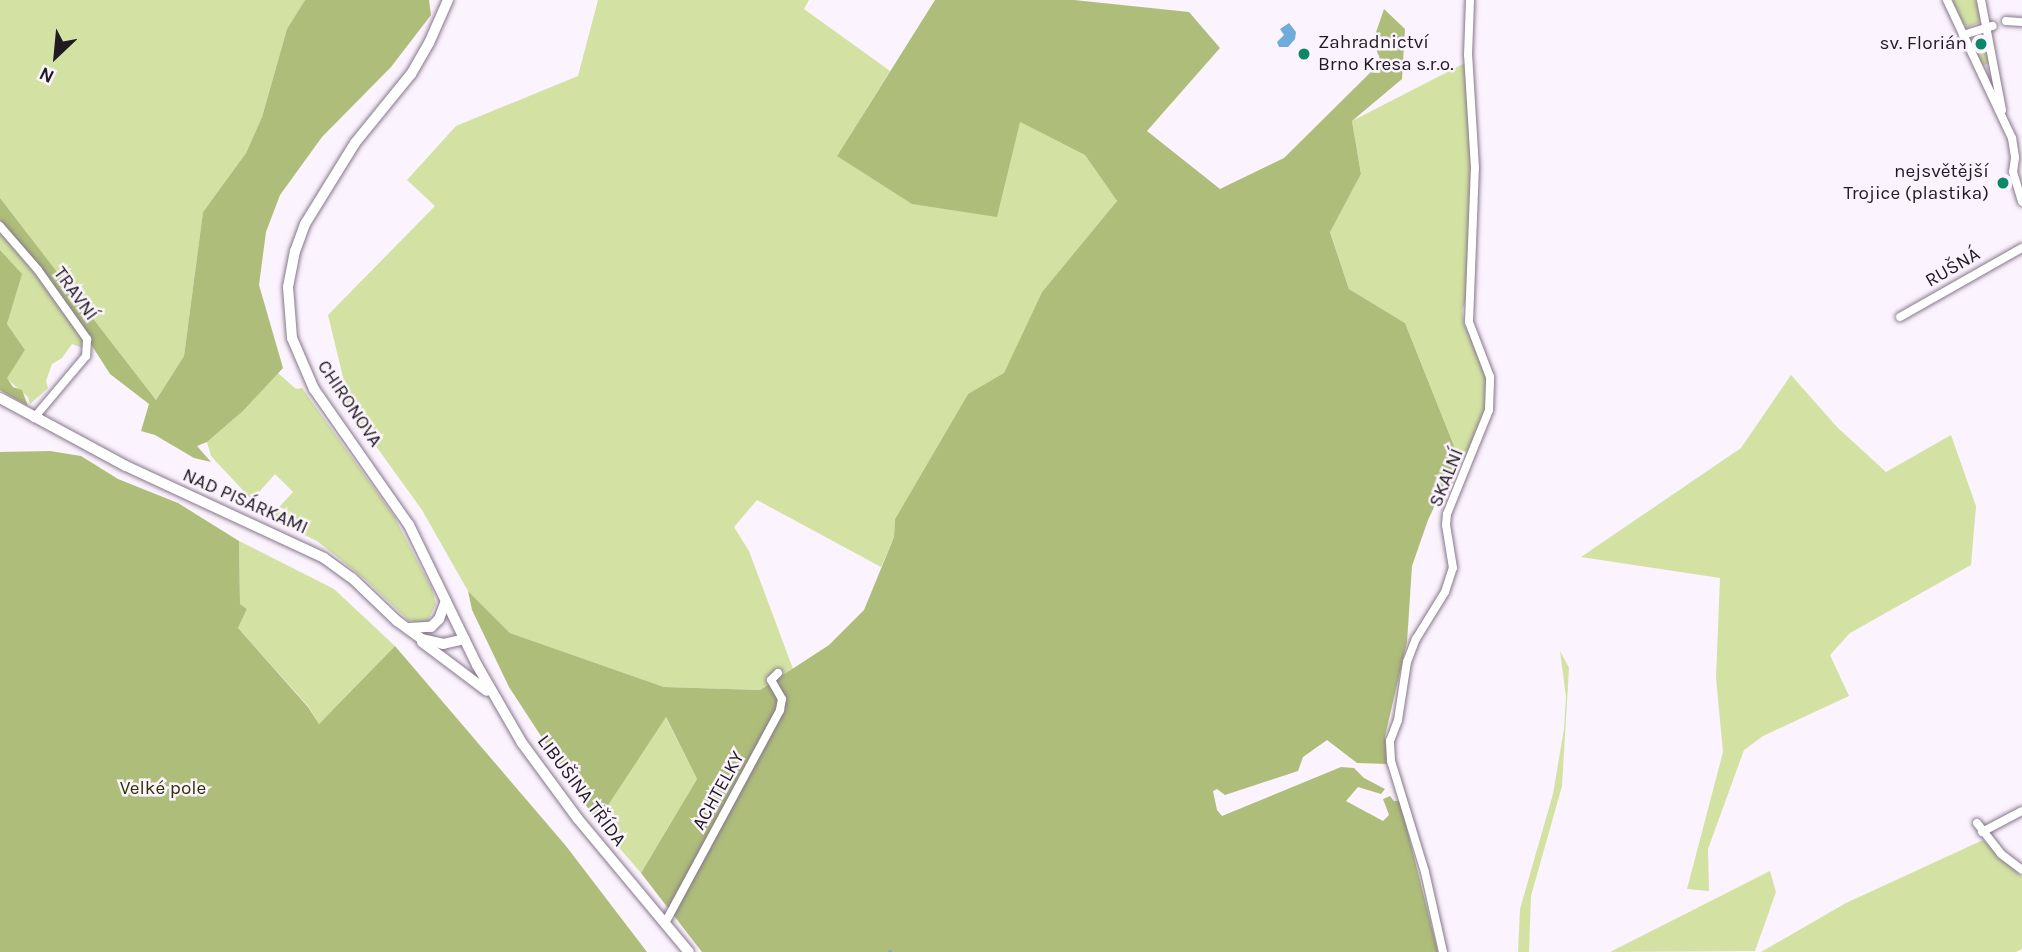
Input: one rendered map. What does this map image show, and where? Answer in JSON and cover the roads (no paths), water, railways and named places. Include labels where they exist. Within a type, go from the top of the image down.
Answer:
[{"type":"street","name":"CHIRONOVA","points":[[448,0],[429,43],[411,74],[355,143],[312,208],[295,251],[288,298],[292,338],[308,379],[403,513],[464,639]]},
{"type":"street","name":"SKALNÍ","points":[[1443,952],[1425,872],[1391,761],[1391,741],[1398,720],[1407,662],[1416,639],[1445,592],[1454,568],[1446,525],[1447,514],[1481,436],[1490,401],[1490,377],[1469,323],[1475,168],[1468,55],[1470,0]]},
{"type":"street","points":[[1947,0],[2012,138],[2015,158],[2013,172],[2022,202]]},
{"type":"street","points":[[1981,0],[1990,26],[2003,116]]},
{"type":"street","points":[[2006,21],[2022,22]]},
{"type":"street","points":[[1963,35],[1990,26]]},
{"type":"street","name":"TRAVNÍ","points":[[0,226],[38,270],[87,339],[86,356],[34,418]]},
{"type":"street","name":"RUŠNÁ","points":[[1900,317],[2022,248]]},
{"type":"street","name":"NAD PISÁRKAMI","points":[[0,398],[170,487],[315,553],[352,578],[403,626],[432,643],[464,639]]},
{"type":"street","points":[[403,626],[420,629],[430,627],[439,619],[446,601]]},
{"type":"street","points":[[403,626],[494,698]]},
{"type":"street","name":"LIBUŠINA TŘÍDA","points":[[464,639],[494,698],[558,795],[689,952]]},
{"type":"street","name":"ACHTELKY","points":[[664,923],[780,710],[782,699],[771,680],[778,673]]},
{"type":"street","points":[[1982,832],[2022,811]]},
{"type":"street","points":[[1977,823],[1982,832],[2022,870]]},
{"type":"water","points":[[1289,23],[1296,32],[1295,39],[1288,47],[1279,47],[1277,42],[1284,35],[1280,29]]},
{"type":"place","name":"sv. Florián","points":[[1981,44]]},
{"type":"place","name":"Zahradnictví Brno Kresa s.r.o.","points":[[1304,54]]},
{"type":"place","name":"nejsvětější Trojice (plastika)","points":[[2003,183]]},
{"type":"park label","name":"Velké pole","points":[[163,789]]}]
